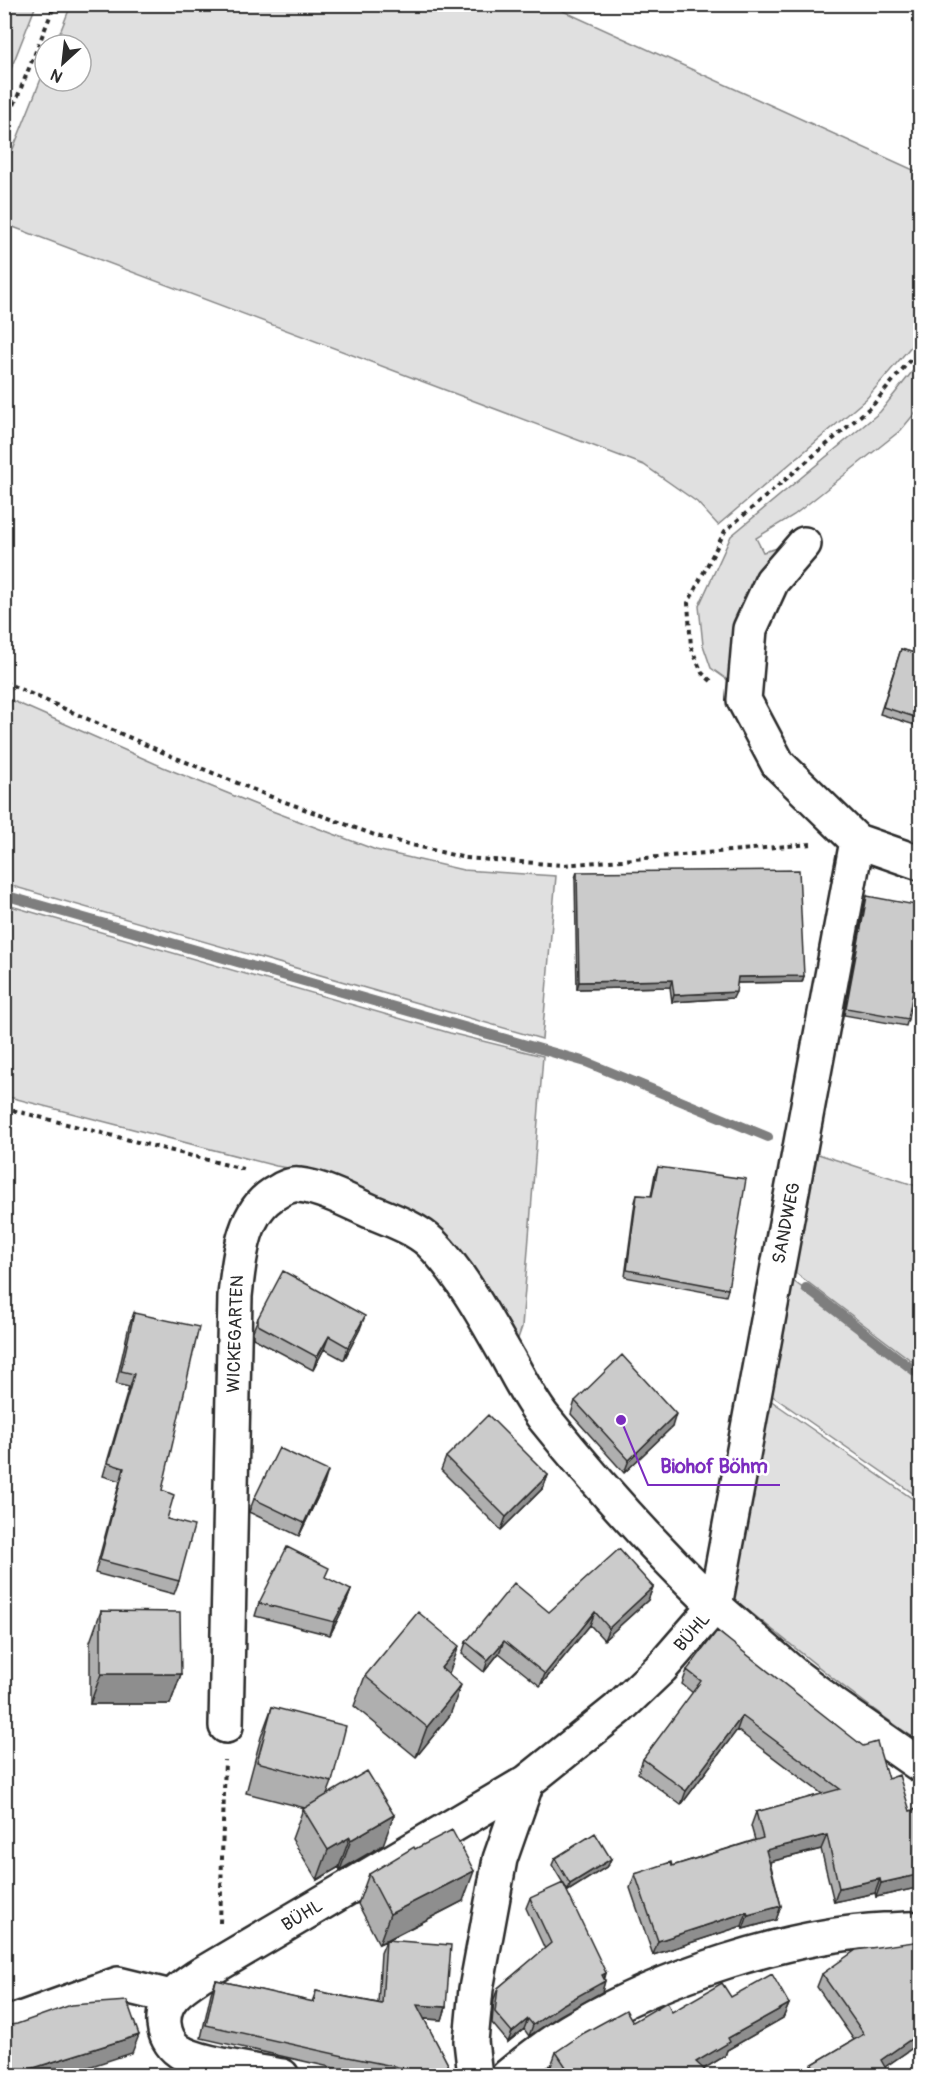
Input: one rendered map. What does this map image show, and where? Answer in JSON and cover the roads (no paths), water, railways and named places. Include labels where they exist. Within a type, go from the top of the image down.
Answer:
[{"type":"street","points":[[804,544],[772,580],[750,629],[744,700],[778,764],[857,841],[921,863]]},
{"type":"street","name":"SANDWEG","points":[[715,1606],[857,841]]},
{"type":"street","name":"WICKEGARTEN","points":[[226,1726],[235,1296],[238,1267],[250,1220],[261,1202],[283,1188],[297,1185],[339,1197],[399,1224],[431,1243],[456,1275],[498,1341],[534,1405],[579,1462],[669,1562],[715,1606]]},
{"type":"street","name":"BÜHL","points":[[171,1997],[218,1964],[527,1782],[618,1709],[662,1667],[715,1606],[797,1677],[921,1765]]},
{"type":"street","points":[[475,2076],[471,2041],[476,1989],[500,1859],[527,1782]]},
{"type":"street","points":[[508,2076],[577,2026],[676,1979],[789,1945],[855,1932],[921,1929]]},
{"type":"street","points":[[4,2025],[118,1984],[171,1997],[165,2012],[164,2025],[170,2041],[178,2050],[199,2060],[282,2076]]},
{"type":"waterway","points":[[4,895],[586,1062],[768,1137]]},
{"type":"waterway","points":[[806,1288],[920,1375]]},
{"type":"place","name":"Biohof Böhm","points":[[621,1420]]}]
